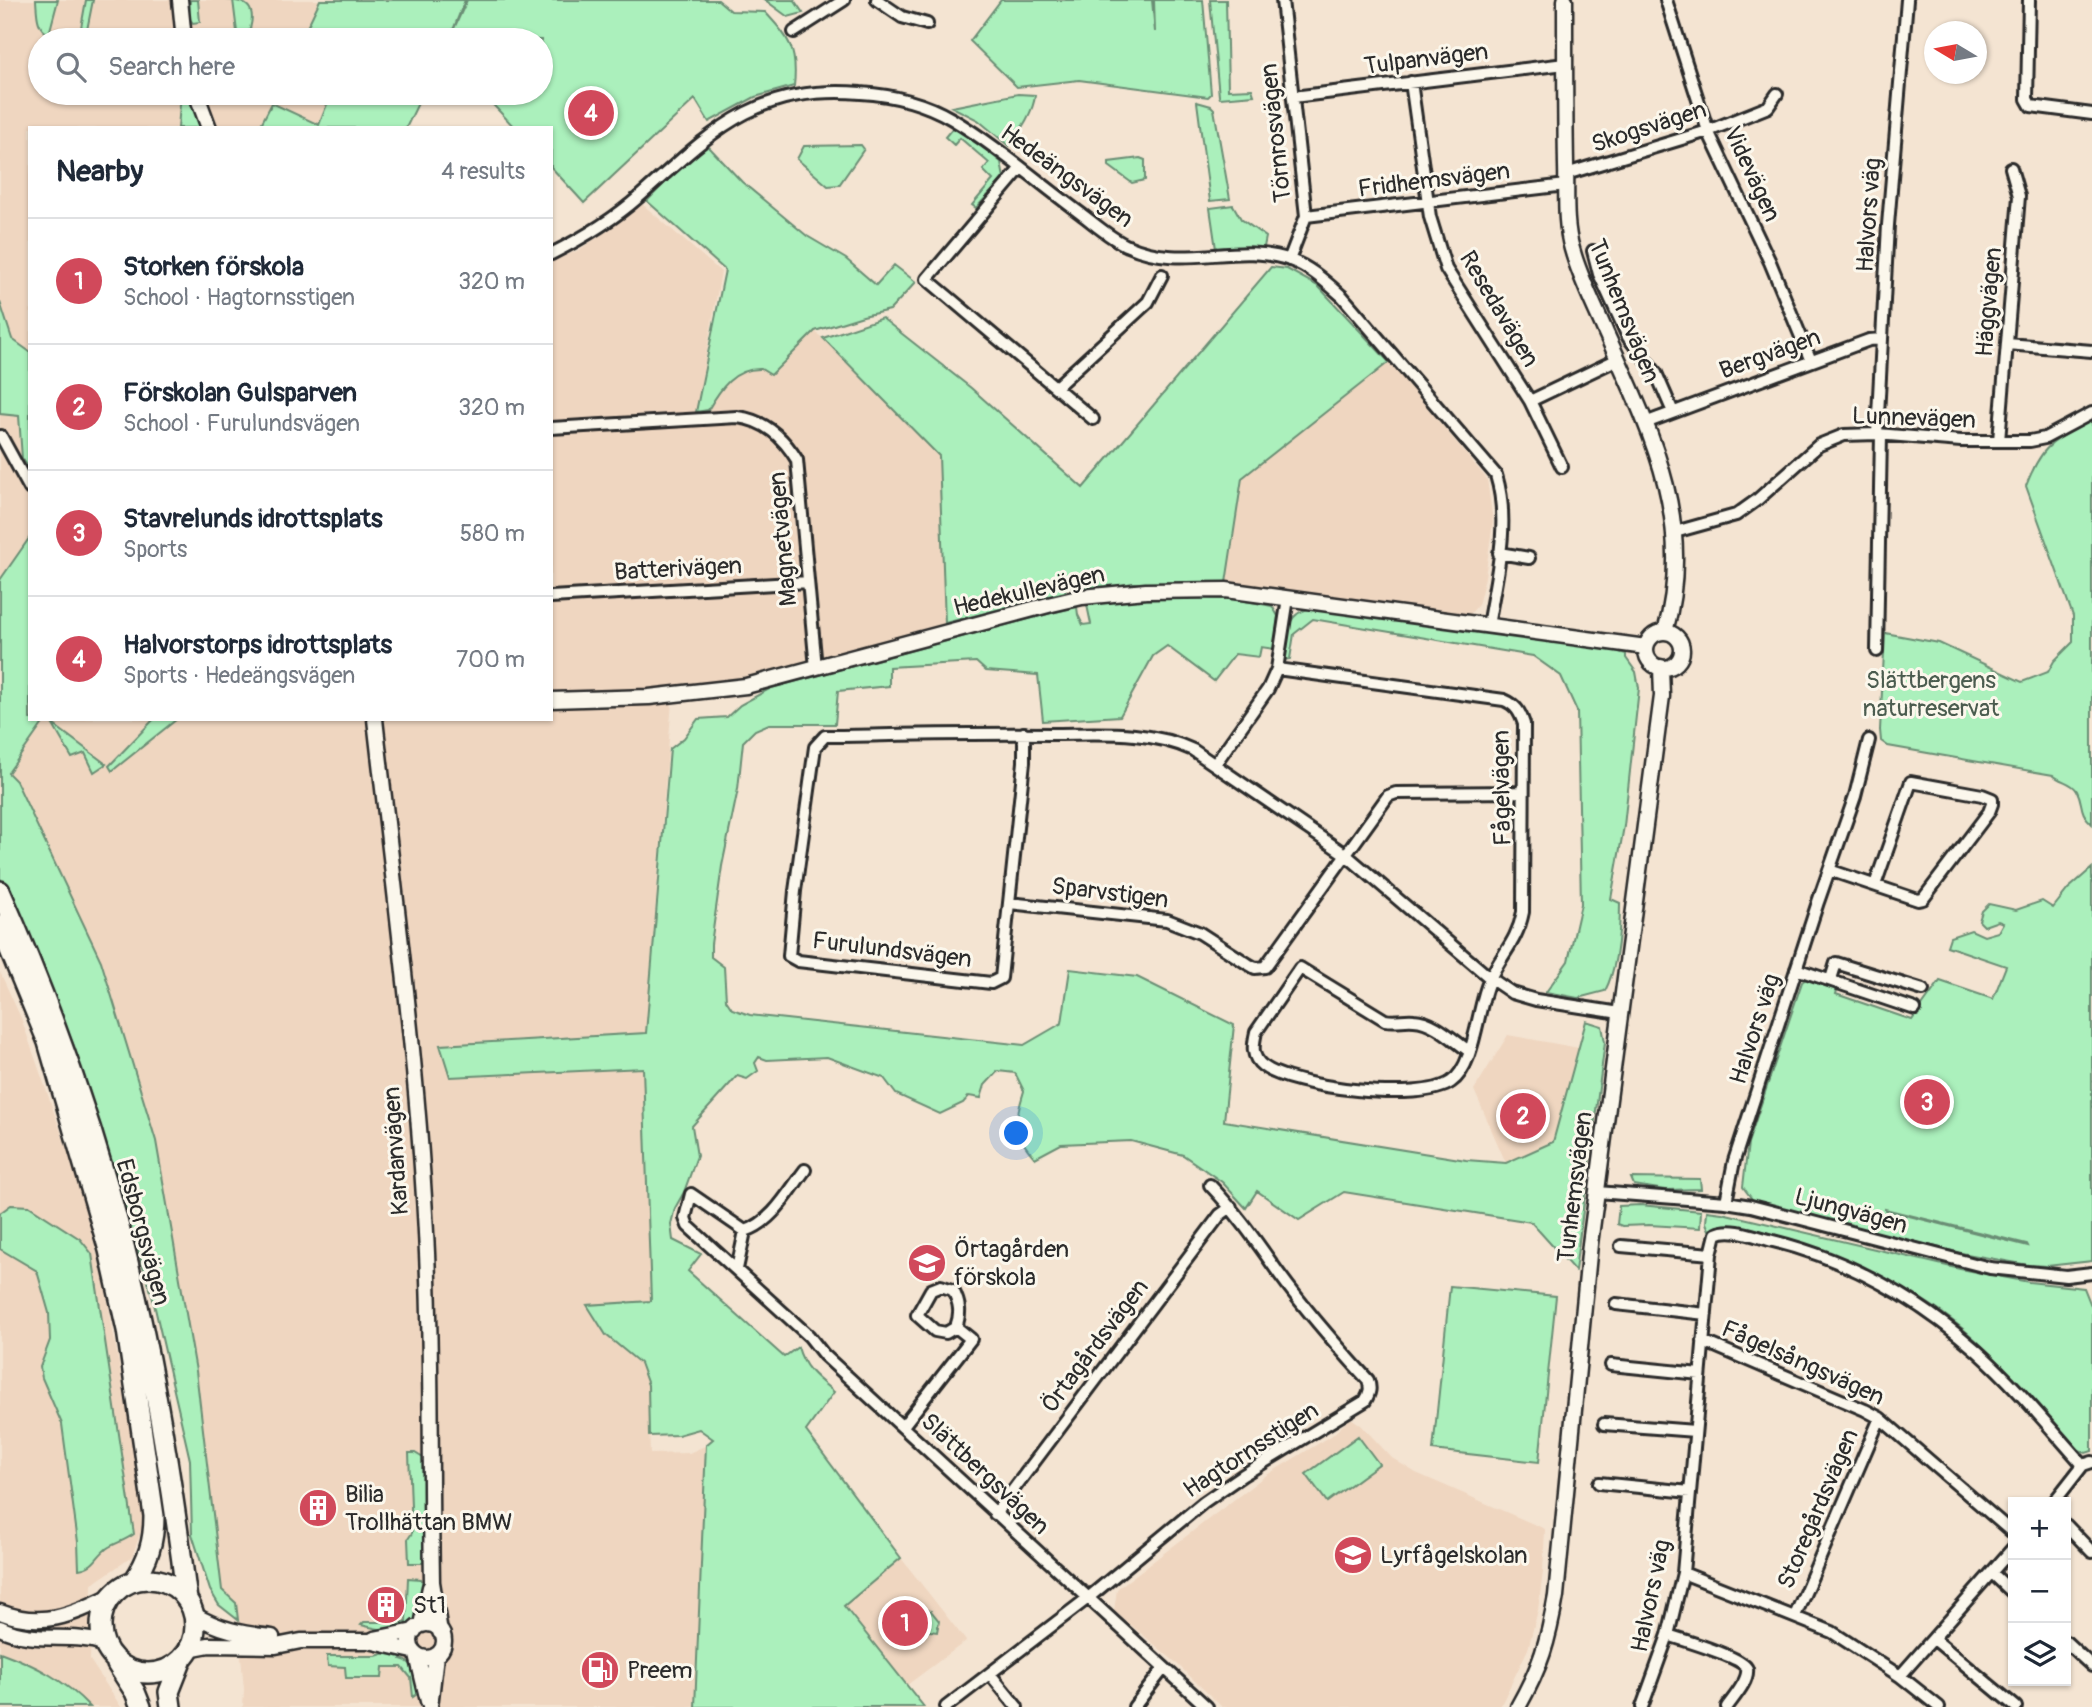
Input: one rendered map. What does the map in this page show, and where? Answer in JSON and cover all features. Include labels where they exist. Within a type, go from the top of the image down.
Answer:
[{"type":"highway","name":"Edsborgsvägen","points":[[0,891],[61,1041],[124,1245],[156,1395],[190,1607]]},
{"type":"highway","name":"Edsborgsvägen","points":[[0,926],[56,1067],[109,1250],[127,1330],[154,1516],[154,1535],[148,1560],[134,1581]]},
{"type":"highway","points":[[141,1707],[135,1692],[108,1650],[102,1618],[113,1595],[134,1581],[146,1579],[174,1587],[190,1607],[194,1632],[169,1692],[171,1707]]},
{"type":"highway","points":[[108,1650],[132,1670],[147,1673],[163,1671],[185,1654]]},
{"type":"street","points":[[180,0],[183,28]]},
{"type":"street","points":[[794,32],[844,0]]},
{"type":"street","points":[[877,0],[902,17],[927,24]]},
{"type":"street","name":"Törnrosvägen","points":[[1282,0],[1306,216],[1289,260]]},
{"type":"street","name":"Tunhemsvägen","points":[[1565,0],[1568,229],[1580,274],[1645,423],[1667,485],[1675,532],[1674,600],[1665,632]]},
{"type":"street","name":"Videvägen","points":[[1666,0],[1708,131],[1770,262],[1811,361]]},
{"type":"street","name":"Halvors väg","points":[[1877,651],[1882,339],[1907,0]]},
{"type":"street","points":[[2029,0],[2027,99],[2031,106],[2092,114]]},
{"type":"street","name":"Tulpanvägen","points":[[1293,97],[1565,64]]},
{"type":"street","name":"Resedavägen","points":[[1411,82],[1427,201],[1446,269],[1530,401],[1562,467]]},
{"type":"street","name":"Hedeängsvägen","points":[[553,253],[604,224],[640,196],[689,150],[723,125],[766,104],[818,92],[874,94],[897,97],[937,111],[967,129],[1126,246],[1161,257],[1235,253],[1289,260],[1317,274],[1342,296],[1496,475],[1503,506],[1488,626]]},
{"type":"street","name":"Skogsvägen","points":[[1566,180],[1708,131],[1768,107],[1777,94]]},
{"type":"street","points":[[200,105],[208,126]]},
{"type":"street","name":"Häggvägen","points":[[1999,441],[2019,196],[2011,168]]},
{"type":"street","points":[[1020,169],[927,279],[1093,419]]},
{"type":"street","name":"Fridhemsvägen","points":[[1306,216],[1566,180]]},
{"type":"street","points":[[1592,251],[1599,274],[1628,337],[1656,373],[1674,412]]},
{"type":"street","points":[[1057,386],[1148,302],[1161,275]]},
{"type":"street","name":"Bergvägen","points":[[1645,423],[1869,340],[1882,339]]},
{"type":"street","points":[[2007,344],[2092,351]]},
{"type":"street","points":[[1530,401],[1618,359]]},
{"type":"street","name":"Lunnevägen","points":[[1675,532],[1728,519],[1746,510],[1819,445],[1844,435],[1879,434],[1961,442],[2030,441],[2045,438],[2092,413]]},
{"type":"street","name":"Magnetvägen","points":[[553,428],[737,417],[761,422],[778,434],[797,460],[816,668]]},
{"type":"street","points":[[1,436],[28,485]]},
{"type":"street","points":[[1499,553],[1528,558]]},
{"type":"street","name":"Batterivägen","points":[[553,597],[808,582]]},
{"type":"street","name":"Hedekullevägen","points":[[553,700],[649,697],[746,687],[1082,597],[1184,589],[1226,590],[1646,647]]},
{"type":"street","points":[[1215,764],[1268,689],[1277,669],[1288,598]]},
{"type":"street","points":[[1665,632],[1677,638],[1682,651],[1675,664],[1661,667],[1650,660],[1646,647],[1653,636],[1665,632]]},
{"type":"street","name":"Tunhemsvägen","points":[[1518,1707],[1536,1674],[1548,1640],[1556,1596],[1590,1244],[1662,696],[1661,667]]},
{"type":"street","name":"Fågelvägen","points":[[1277,669],[1504,700],[1513,704],[1520,712],[1524,724],[1523,912],[1515,938],[1490,978]]},
{"type":"street","name":"Kardanvägen","points":[[375,721],[407,1007],[426,1240],[432,1582],[440,1632]]},
{"type":"street","name":"Furulundsvägen","points":[[1024,733],[1024,762],[1001,978],[991,983],[792,959],[788,953],[814,754],[820,740],[825,736],[1024,733],[1139,735],[1171,740],[1215,764],[1345,854],[1490,978],[1512,993],[1536,1000],[1620,1013]]},
{"type":"street","name":"Halvors väg","points":[[1726,1202],[1734,1161],[1855,796],[1869,740]]},
{"type":"street","points":[[1829,870],[1918,900],[1923,899],[1989,812],[1992,799],[1982,794],[1911,782],[1875,885]]},
{"type":"street","points":[[1345,854],[1388,796],[1396,793],[1524,792]]},
{"type":"street","name":"Sparvstigen","points":[[1009,903],[1167,920],[1200,933],[1255,968],[1265,967],[1345,854]]},
{"type":"street","points":[[1831,979],[1836,963],[1923,989]]},
{"type":"street","points":[[1469,1051],[1427,1022],[1385,1020],[1300,968],[1256,1032],[1253,1044],[1254,1055],[1263,1066],[1318,1084],[1376,1091],[1434,1090],[1452,1082],[1463,1068],[1469,1051],[1490,978]]},
{"type":"street","points":[[1796,969],[1915,1009]]},
{"type":"street","points":[[737,1269],[745,1231],[753,1229],[766,1219],[805,1170]]},
{"type":"street","name":"Hagtornsstigen","points":[[946,1707],[1088,1598],[1205,1502],[1243,1475],[1365,1401],[1370,1387],[1368,1380],[1337,1346],[1231,1207],[1210,1185]]},
{"type":"street","name":"Ljungvägen","points":[[1597,1192],[1751,1206],[1990,1268],[2066,1276],[2092,1273]]},
{"type":"street","name":"Slättbergsvägen","points":[[745,1231],[691,1194],[685,1218],[688,1226],[809,1336],[824,1354],[995,1514],[1207,1707]]},
{"type":"street","name":"Örtagårdsvägen","points":[[995,1514],[1220,1216],[1231,1207]]},
{"type":"street","name":"Halvors väg","points":[[1642,1707],[1668,1635],[1683,1573],[1711,1254],[1716,1234],[1721,1231],[1743,1233],[1799,1247],[1853,1267],[1906,1297],[1978,1352],[2087,1463]]},
{"type":"street","points":[[1621,1246],[1711,1254]]},
{"type":"street","points":[[942,1286],[953,1290],[959,1301],[960,1315],[956,1327],[946,1334],[935,1331],[917,1315],[931,1290],[942,1286]]},
{"type":"street","points":[[1616,1304],[1706,1314]]},
{"type":"street","points":[[903,1426],[971,1339],[956,1327]]},
{"type":"street","name":"Fågelsångsvägen","points":[[1703,1341],[1880,1418],[2008,1529]]},
{"type":"street","points":[[1611,1365],[1700,1374]]},
{"type":"street","name":"Storegårdsvägen","points":[[1795,1616],[1880,1418]]},
{"type":"street","points":[[1604,1424],[1695,1431]]},
{"type":"street","points":[[2058,1497],[2087,1463]]},
{"type":"street","points":[[1599,1483],[1690,1492]]},
{"type":"street","points":[[2071,1530],[2092,1552]]},
{"type":"street","points":[[1900,1676],[2008,1554]]},
{"type":"street","name":"Storegårdsvägen","points":[[1683,1573],[1832,1632],[1900,1676],[1939,1707]]},
{"type":"street","points":[[1992,1573],[2008,1588]]},
{"type":"street","name":"Kardanvägen","points":[[418,1628],[432,1582]]},
{"type":"street","points":[[0,1612],[26,1620],[63,1617],[113,1595]]},
{"type":"street","points":[[190,1607],[213,1626],[239,1634],[301,1641],[369,1641],[426,1658],[436,1655]]},
{"type":"street","points":[[369,1641],[432,1626],[440,1632],[443,1644],[436,1655],[430,1706]]},
{"type":"street","points":[[0,1628],[31,1638],[89,1639],[108,1650]]},
{"type":"street","points":[[418,1628],[410,1641],[430,1706]]},
{"type":"street","points":[[1668,1635],[1745,1664],[1746,1678],[1727,1707]]},
{"type":"street","points":[[1934,1639],[2016,1707]]},
{"type":"street","points":[[185,1654],[209,1646],[276,1646],[301,1641]]},
{"type":"street","points":[[2071,1647],[2092,1666]]},
{"type":"street","points":[[1134,1707],[1164,1668]]},
{"type":"street","points":[[990,1674],[1017,1707]]},
{"type":"shaded area","points":[[0,0],[320,0],[307,28],[28,28],[28,105],[272,105],[260,126],[28,126],[28,721],[553,721],[553,261],[579,250],[641,203],[721,272],[696,412],[708,410],[726,383],[741,372],[761,369],[767,374],[815,331],[939,456],[945,623],[743,680],[673,688],[643,1068],[651,1301],[588,1305],[606,1335],[640,1363],[648,1385],[650,1454],[689,1453],[707,1445],[696,1707],[243,1707],[244,1689],[236,1603],[222,1591],[196,1371],[156,1141],[0,764],[0,332],[3,315],[0,302]]},
{"type":"shaded area","points":[[277,105],[327,105],[319,125]]},
{"type":"shaded area","points":[[1389,362],[1487,479],[1493,522],[1478,605],[1469,615],[1450,616],[1226,583],[1241,478]]},
{"type":"shaded area","points":[[0,972],[21,1018],[75,1172],[104,1280],[146,1517],[132,1557],[92,1584],[90,1660],[121,1707],[0,1707]]},
{"type":"shaded area","points":[[1508,1035],[1579,1048],[1553,1142],[1506,1163],[1474,1090]]},
{"type":"shaded area","name":"Lyrfågelskolan","points":[[1351,1418],[1392,1458],[1416,1473],[1545,1529],[1538,1610],[1528,1649],[1500,1707],[1222,1707],[1173,1660],[1114,1611],[1117,1589],[1265,1476],[1331,1436]]},
{"type":"shaded area","points":[[901,1558],[966,1641],[907,1685],[844,1606]]},
{"type":"green space","points":[[36,0],[58,0],[51,28],[42,28],[37,15]]},
{"type":"green space","points":[[86,0],[93,0],[87,28],[81,28]]},
{"type":"green space","points":[[190,0],[198,0],[200,22],[193,23],[189,18]]},
{"type":"green space","points":[[320,0],[465,0],[454,28],[307,28]]},
{"type":"green space","points":[[467,0],[718,0],[731,11],[765,12],[786,37],[793,53],[794,86],[755,97],[709,122],[695,99],[584,203],[553,169],[553,126],[513,126],[493,105],[553,105],[553,28],[454,28]]},
{"type":"green space","points":[[765,0],[794,0],[803,13],[788,17]]},
{"type":"green space","points":[[1001,0],[1152,0],[1155,32],[1154,0],[1203,0],[1211,94],[1208,97],[1079,80],[1017,87],[970,41]]},
{"type":"green space","points":[[1210,0],[1226,0],[1228,90],[1252,89],[1254,95],[1219,96]]},
{"type":"green space","points":[[233,1],[248,6],[252,17],[250,28],[236,28]]},
{"type":"green space","points":[[1018,94],[1035,95],[1025,122],[1009,146],[978,120],[952,107]]},
{"type":"green space","points":[[1197,102],[1214,109],[1230,199],[1210,201]]},
{"type":"green space","points":[[180,105],[194,105],[200,126],[178,126]]},
{"type":"green space","points":[[271,105],[319,125],[327,105],[417,105],[407,126],[260,126]]},
{"type":"green space","points":[[955,125],[1001,162],[1004,178],[976,208],[972,205],[993,180],[983,170],[989,163],[960,138],[954,145],[945,137]]},
{"type":"green space","points":[[861,145],[864,149],[839,185],[828,186],[797,159],[804,146]]},
{"type":"green space","points":[[708,146],[742,182],[807,236],[846,259],[876,285],[894,265],[916,282],[890,310],[815,331],[771,375],[761,369],[743,372],[729,381],[708,410],[696,412],[725,270],[647,201],[684,163]]},
{"type":"green space","points":[[1140,158],[1145,160],[1145,180],[1132,183],[1109,166],[1109,162]]},
{"type":"green space","points":[[1233,205],[1241,219],[1266,237],[1264,247],[1216,249],[1210,208]]},
{"type":"green space","points":[[1271,267],[1287,269],[1318,286],[1389,362],[1242,478],[1226,583],[1133,583],[1087,591],[1085,582],[1065,587],[1066,593],[945,623],[939,456],[823,338],[882,318],[971,388],[1083,488]]},
{"type":"green space","points":[[0,302],[12,339],[28,351],[28,467],[22,458],[19,416],[0,414]]},
{"type":"green space","name":"Slättbergens naturreservat","points":[[2092,420],[2092,824],[2085,815],[2075,788],[2053,775],[1888,746],[1881,741],[1880,730],[1885,633],[1939,643],[2022,682],[2048,672],[2054,661],[2073,642],[2073,616],[2026,486],[2038,460],[2051,445]]},
{"type":"green space","points":[[28,540],[28,721],[45,721],[8,773],[16,781],[101,961],[156,1141],[196,1371],[222,1590],[236,1603],[238,1620],[219,1605],[210,1590],[192,1534],[190,1460],[152,1295],[74,1046],[0,878],[0,580]]},
{"type":"green space","points":[[1191,598],[1236,599],[1272,606],[1278,616],[1275,649],[1261,647],[1259,657],[1235,654],[1214,681],[1167,646],[1153,656],[1120,716],[1043,721],[1038,675],[986,671],[976,662],[889,667],[889,686],[838,691],[835,724],[769,724],[755,730],[743,742],[738,789],[722,866],[711,944],[711,957],[724,967],[726,1000],[732,1009],[750,1015],[1024,1045],[1062,1023],[1070,969],[1137,977],[1234,1025],[1224,1121],[1466,1160],[1506,1163],[1553,1142],[1586,1021],[1602,1026],[1605,1042],[1575,1271],[1531,1222],[1344,1192],[1299,1220],[1257,1191],[1246,1208],[1222,1182],[1183,1155],[1131,1141],[1061,1144],[1035,1158],[1019,1134],[1017,1119],[1024,1091],[1015,1073],[998,1071],[985,1085],[981,1098],[969,1096],[963,1103],[940,1114],[896,1094],[884,1078],[827,1057],[767,1060],[759,1057],[755,1063],[758,1071],[747,1079],[737,1076],[692,1126],[697,1156],[675,1208],[671,1224],[673,1240],[701,1254],[688,1271],[784,1357],[798,1347],[808,1367],[834,1392],[806,1431],[901,1558],[844,1606],[924,1707],[695,1707],[706,1445],[713,1439],[699,1429],[678,1435],[649,1436],[648,1385],[640,1363],[606,1335],[587,1305],[651,1301],[643,1068],[450,1077],[440,1045],[646,1033],[670,749],[684,738],[698,719],[727,717],[740,705],[771,688],[1051,613],[1077,607],[1083,625],[1091,624],[1087,605]]},
{"type":"green space","points":[[1313,608],[1602,647],[1626,654],[1636,672],[1639,688],[1624,826],[1611,899],[1620,903],[1619,937],[1613,971],[1605,991],[1578,998],[1546,992],[1568,961],[1581,904],[1577,711],[1561,676],[1533,656],[1313,619],[1294,634],[1290,659],[1284,660],[1287,634],[1292,620],[1304,610]]},
{"type":"green space","points":[[152,721],[174,721],[112,771],[109,766]]},
{"type":"green space","points":[[53,725],[106,764],[94,772],[85,753],[72,758]]},
{"type":"green space","points":[[2092,868],[2092,1261],[2047,1266],[2028,1265],[1961,1253],[1755,1203],[1743,1187],[1748,1143],[1802,982],[1807,978],[1838,986],[1836,994],[1912,1020],[1940,981],[1993,999],[2006,966],[1947,946],[1950,937],[1971,930],[1984,936],[1998,932],[2003,923],[1998,921],[1984,926],[1979,921],[1982,911],[1989,904],[2016,910],[2042,901],[2053,908],[2068,889]],"holes":[[[1885,1209],[2027,1244],[2028,1246]]]},
{"type":"green space","points":[[1631,1178],[1700,1179],[1701,1189],[1665,1190],[1634,1185]]},
{"type":"green space","points":[[11,1205],[29,1206],[80,1239],[92,1254],[134,1534],[109,1547],[85,1568],[79,1569],[78,1542],[62,1424],[40,1367],[50,1340],[49,1313],[37,1271],[0,1249],[0,1213]]},
{"type":"green space","points":[[1640,1205],[1701,1211],[1700,1228],[1617,1224],[1619,1206]]},
{"type":"green space","points":[[1707,1211],[1960,1269],[2029,1282],[2084,1288],[2092,1308],[2092,1451],[2086,1453],[2075,1448],[1986,1349],[1920,1298],[1849,1262],[1780,1236],[1734,1225],[1709,1230],[1706,1223]]},
{"type":"green space","points":[[1450,1286],[1556,1296],[1539,1462],[1433,1450]]},
{"type":"green space","points":[[1358,1436],[1379,1464],[1327,1502],[1306,1474]]},
{"type":"green space","points":[[409,1453],[423,1458],[423,1563],[409,1563],[408,1539],[412,1533]]},
{"type":"green space","points":[[408,1578],[421,1579],[423,1587],[419,1612],[414,1621],[400,1629],[391,1630],[361,1625],[364,1622],[406,1622]]},
{"type":"green space","points":[[916,1609],[931,1611],[939,1621],[937,1632],[913,1629]]},
{"type":"green space","points":[[392,1651],[402,1653],[401,1659],[410,1664],[416,1672],[419,1693],[413,1697],[411,1678],[402,1667],[383,1667],[382,1678],[346,1678],[345,1667],[328,1666],[327,1656],[376,1656]]},
{"type":"green space","points":[[0,1652],[49,1674],[90,1707],[0,1707]]},
{"type":"place","name":"Halvorstorps idrottsplats","points":[[591,113]]},
{"type":"place","name":"Stavrelunds idrottsplats","points":[[1927,1102]]},
{"type":"place","name":"Förskolan Gulsparven","points":[[1523,1116]]},
{"type":"place","name":"Örtagården förskola","points":[[927,1263]]},
{"type":"place","name":"Bilia Trollhättan BMW","points":[[318,1508]]},
{"type":"place","name":"Lyrfågelskolan","points":[[1353,1555]]},
{"type":"place","name":"St1","points":[[386,1605]]},
{"type":"place","name":"Storken förskola","points":[[905,1623]]},
{"type":"place","name":"Preem","points":[[600,1670]]}]
